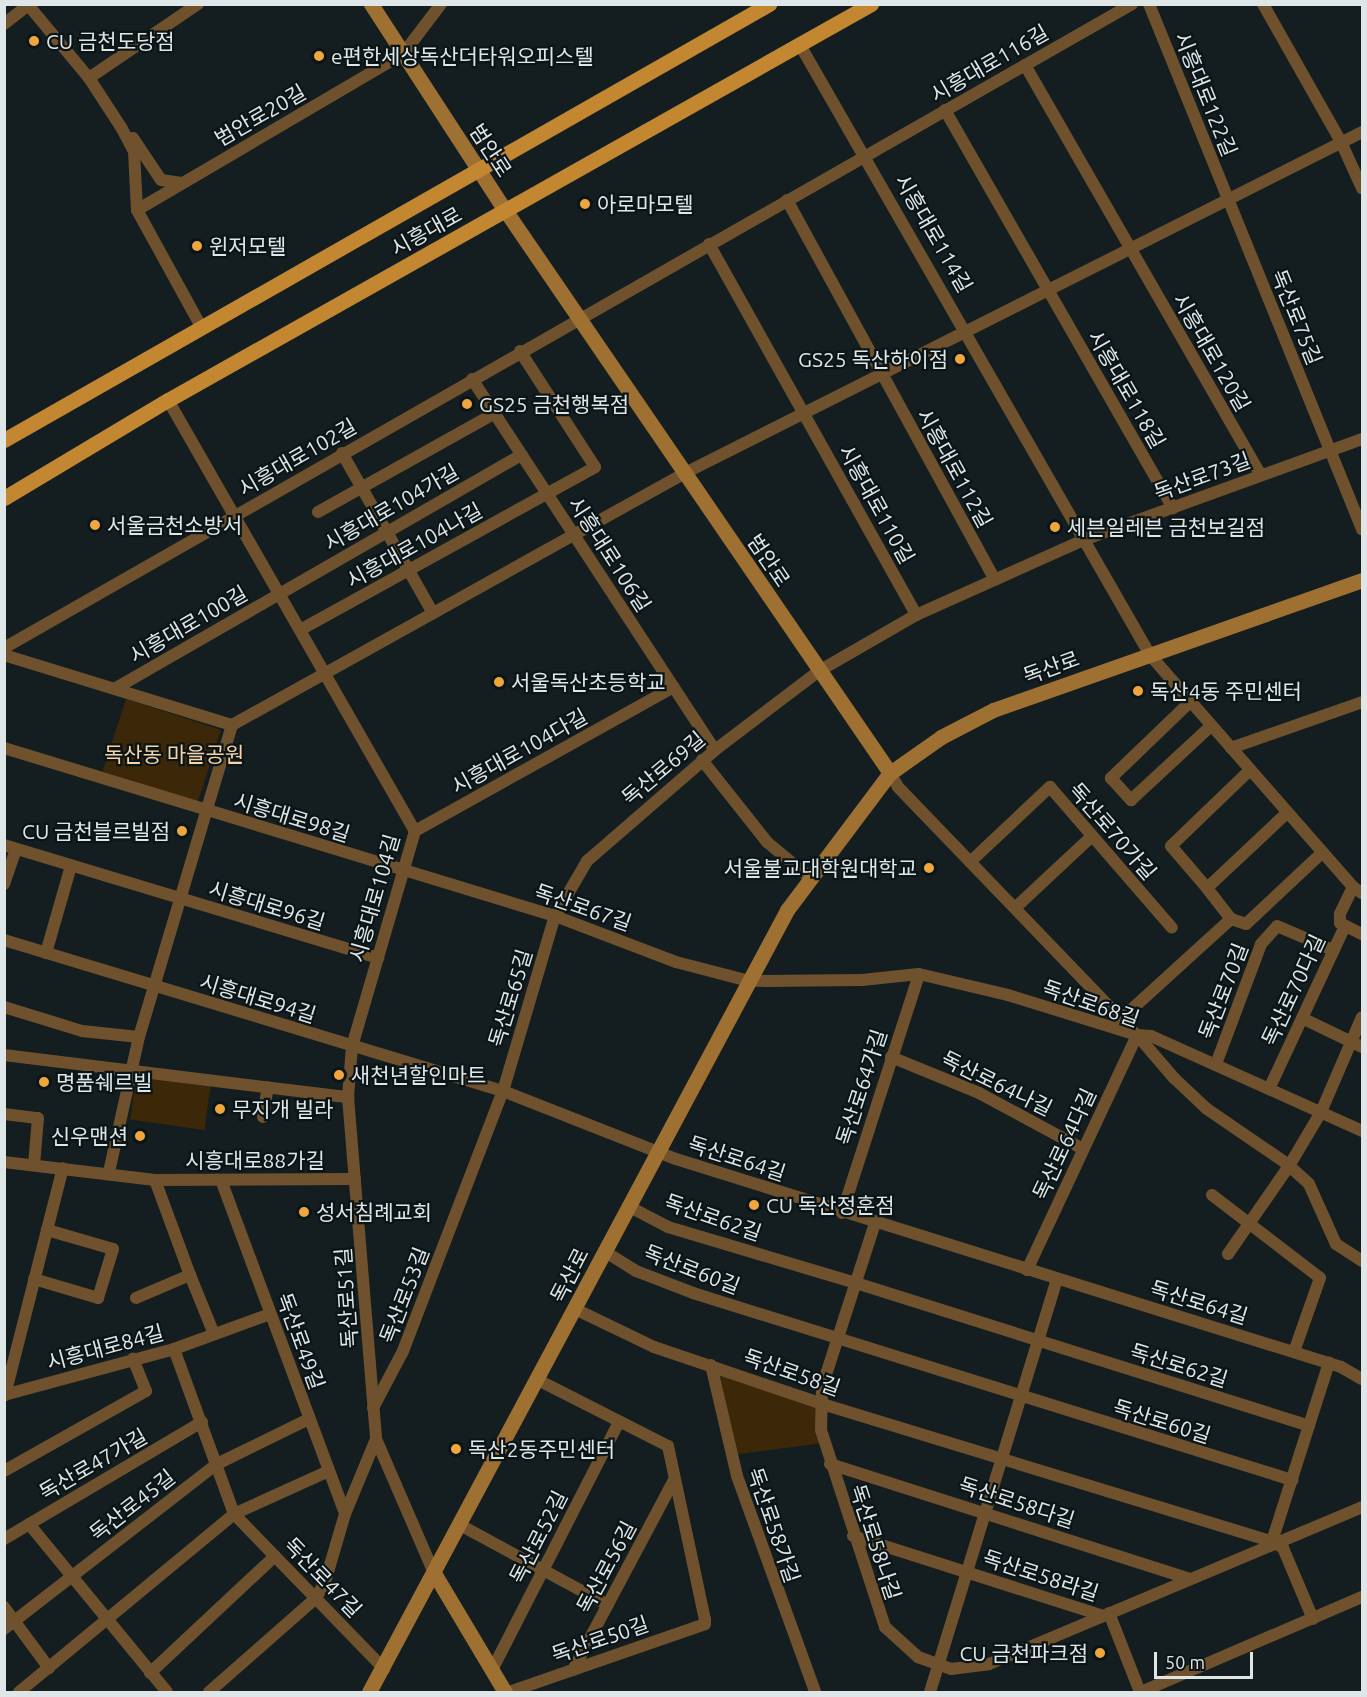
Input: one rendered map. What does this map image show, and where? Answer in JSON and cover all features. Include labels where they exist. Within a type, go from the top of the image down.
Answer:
[{"type":"main road","name":"범안로","points":[[371,4],[505,210],[890,773]]},
{"type":"main road","name":"시흥대로","points":[[4,440],[769,4]]},
{"type":"main road","name":"시흥대로","points":[[4,498],[168,400],[871,4]]},
{"type":"main road","name":"독산로","points":[[369,1692],[384,1669],[538,1380],[656,1150],[787,910],[890,773],[940,737],[993,710],[1362,580]]},
{"type":"main road","name":"독산로50길","points":[[434,1573],[507,1692]]},
{"type":"street","points":[[89,78],[198,4]]},
{"type":"street","points":[[403,54],[441,4]]},
{"type":"street","name":"시흥대로116길","points":[[867,155],[1132,4]]},
{"type":"street","name":"시흥대로122길","points":[[1149,4],[1228,199]]},
{"type":"street","points":[[1263,4],[1341,142],[1362,188]]},
{"type":"street","points":[[4,24],[29,5],[89,78],[121,127],[134,151],[137,210],[202,328]]},
{"type":"street","name":"시흥대로114길","points":[[800,45],[867,155],[967,331]]},
{"type":"street","name":"범안로20길","points":[[137,210],[403,54]]},
{"type":"street","name":"시흥대로120길","points":[[1025,65],[1261,476]]},
{"type":"street","name":"시흥대로118길","points":[[945,110],[1173,508]]},
{"type":"street","points":[[121,127],[136,141],[161,180],[183,183]]},
{"type":"street","points":[[232,725],[684,473],[1362,132]]},
{"type":"street","points":[[579,318],[867,155]]},
{"type":"street","name":"독산로75길","points":[[1228,199],[1362,529]]},
{"type":"street","name":"시흥대로112길","points":[[787,200],[995,580]]},
{"type":"street","name":"시흥대로110길","points":[[709,244],[916,615]]},
{"type":"street","name":"시흥대로102길","points":[[4,648],[579,318]]},
{"type":"street","points":[[967,331],[1150,655],[1322,853],[1358,890],[1340,914],[1340,923],[1345,926]]},
{"type":"street","name":"시흥대로104나길","points":[[300,630],[595,467],[520,351]]},
{"type":"street","name":"시흥대로106길","points":[[472,379],[714,750]]},
{"type":"street","name":"시흥대로104길","points":[[168,400],[415,831],[352,1046]]},
{"type":"street","points":[[318,512],[495,413]]},
{"type":"street","points":[[1330,450],[1362,439]]},
{"type":"street","name":"독산로73길","points":[[916,615],[1086,539],[1330,450]]},
{"type":"street","points":[[342,453],[433,613]]},
{"type":"street","name":"시흥대로104가길","points":[[279,594],[522,455]]},
{"type":"street","name":"시흥대로100길","points":[[117,688],[279,594]]},
{"type":"street","points":[[819,670],[916,615]]},
{"type":"street","name":"시흥대로100길","points":[[4,655],[232,725]]},
{"type":"street","name":"독산로69길","points":[[555,916],[587,861],[714,750],[819,670]]},
{"type":"street","name":"시흥대로104다길","points":[[415,831],[674,687]]},
{"type":"street","points":[[1190,702],[1112,778],[1131,800],[1211,726]]},
{"type":"street","points":[[1231,748],[1362,702]]},
{"type":"street","name":"시흥대로98길","points":[[205,811],[232,725]]},
{"type":"street","name":"시흥대로98길","points":[[4,748],[403,872]]},
{"type":"street","points":[[702,760],[767,842],[810,878]]},
{"type":"street","points":[[1250,770],[1171,846],[1231,919],[1246,924],[1322,853]]},
{"type":"street","points":[[890,773],[898,787],[1137,1035]]},
{"type":"street","name":"독산로70가길","points":[[970,862],[1050,787],[1172,928]]},
{"type":"street","name":"시흥대로96길","points":[[179,898],[205,811]]},
{"type":"street","points":[[1206,888],[1287,813]]},
{"type":"street","points":[[1015,908],[1092,836]]},
{"type":"street","points":[[4,884],[10,847]]},
{"type":"street","name":"시흥대로96길","points":[[10,847],[378,958]]},
{"type":"street","points":[[46,953],[71,866]]},
{"type":"street","name":"독산로67길","points":[[403,872],[555,916],[676,962],[749,981]]},
{"type":"street","points":[[109,1172],[134,1071],[139,1037],[179,898]]},
{"type":"street","name":"독산로65길","points":[[503,1092],[555,916]]},
{"type":"street","points":[[1121,1019],[1231,919]]},
{"type":"street","name":"독산로70길","points":[[1216,1064],[1261,944],[1277,926],[1333,950]]},
{"type":"street","name":"독산로70다길","points":[[1269,1089],[1345,926],[1362,934]]},
{"type":"street","name":"시흥대로94길","points":[[4,940],[352,1046]]},
{"type":"street","name":"독산로68길","points":[[749,981],[862,980],[919,974],[1008,995],[1137,1035],[1174,1078],[1207,1109],[1289,1166],[1309,1184],[1336,1244],[1362,1261]]},
{"type":"street","name":"독산로64가길","points":[[842,1213],[919,974]]},
{"type":"street","points":[[4,1007],[82,1031],[139,1037]]},
{"type":"street","points":[[1228,1254],[1289,1166],[1321,1112],[1357,1045],[1362,1017]]},
{"type":"street","points":[[1302,1018],[1357,1045]]},
{"type":"street","name":"독산로70길","points":[[1137,1035],[1151,1035],[1362,1131]]},
{"type":"street","name":"독산로64다길","points":[[1027,1270],[1137,1035]]},
{"type":"street","points":[[352,1046],[503,1092],[656,1150]]},
{"type":"street","name":"독산로51길","points":[[352,1046],[348,1097],[376,1439],[434,1573]]},
{"type":"street","points":[[4,1055],[348,1097]]},
{"type":"street","name":"독산로64나길","points":[[891,1057],[979,1093],[1083,1149]]},
{"type":"street","points":[[262,1117],[268,1087]]},
{"type":"street","name":"독산로53길","points":[[374,1408],[419,1312],[503,1092]]},
{"type":"street","points":[[4,1114],[38,1118],[34,1165]]},
{"type":"street","name":"독산로64길","points":[[656,1150],[842,1213],[1329,1363],[1362,1379]]},
{"type":"street","name":"시흥대로88가길","points":[[4,1162],[109,1172],[155,1180],[355,1179]]},
{"type":"street","points":[[5,1395],[63,1168]]},
{"type":"street","name":"시흥대로88가길","points":[[155,1180],[190,1275]]},
{"type":"street","name":"독산로49길","points":[[221,1180],[345,1514]]},
{"type":"street","points":[[1212,1195],[1320,1278],[1294,1352]]},
{"type":"street","name":"독산로62길","points":[[628,1206],[668,1227],[856,1283],[1309,1426]]},
{"type":"street","points":[[819,1403],[875,1223]]},
{"type":"street","points":[[34,1279],[99,1298],[112,1249],[46,1230]]},
{"type":"street","name":"독산로60길","points":[[604,1251],[636,1271],[693,1293],[1021,1398],[1292,1480]]},
{"type":"street","points":[[190,1275],[214,1334]]},
{"type":"street","name":"시흥대로84길","points":[[136,1298],[190,1275]]},
{"type":"street","points":[[986,1511],[1057,1279]]},
{"type":"street","name":"독산로58길","points":[[575,1309],[654,1347],[819,1403],[1276,1543]]},
{"type":"street","name":"시흥대로84길","points":[[5,1395],[174,1349],[270,1314]]},
{"type":"street","name":"독산로47길","points":[[174,1349],[234,1514],[384,1669]]},
{"type":"street","points":[[4,1471],[146,1391],[133,1359]]},
{"type":"street","points":[[1313,1619],[1283,1548],[1276,1543],[1274,1535],[1329,1363]]},
{"type":"street","name":"독산로58가길","points":[[711,1365],[737,1476],[815,1692]]},
{"type":"street","points":[[538,1380],[668,1446],[673,1482]]},
{"type":"street","name":"독산로58나길","points":[[819,1403],[820,1430],[830,1464],[885,1627],[899,1644],[937,1667]]},
{"type":"street","points":[[217,1464],[309,1419]]},
{"type":"street","name":"독산로47가길","points":[[4,1539],[202,1422]]},
{"type":"street","name":"독산로52길","points":[[492,1670],[619,1422]]},
{"type":"street","name":"독산로51길","points":[[316,1598],[325,1582],[345,1514],[376,1439]]},
{"type":"street","name":"독산로45길","points":[[4,1629],[217,1464]]},
{"type":"street","name":"독산로58다길","points":[[830,1464],[986,1511],[1190,1579]]},
{"type":"street","points":[[19,1692],[234,1514],[328,1471]]},
{"type":"street","name":"독산로56길","points":[[573,1670],[673,1482]]},
{"type":"street","name":"독산로50길","points":[[507,1692],[705,1624],[673,1482]]},
{"type":"street","points":[[937,1667],[989,1664],[1362,1507]]},
{"type":"street","name":"독산로58라길","points":[[967,1571],[986,1511]]},
{"type":"street","points":[[29,1524],[105,1622],[167,1692]]},
{"type":"street","points":[[460,1525],[608,1605]]},
{"type":"street","name":"독산로58라길","points":[[853,1536],[1106,1614]]},
{"type":"street","points":[[150,1673],[275,1556]]},
{"type":"street","points":[[930,1692],[967,1571]]},
{"type":"street","points":[[209,1692],[316,1598]]},
{"type":"street","points":[[1106,1614],[1141,1692],[1362,1598]]},
{"type":"street","points":[[4,1607],[50,1668]]},
{"type":"green space","name":"독산동 마을공원","points":[[126,699],[221,730],[198,802],[103,771]]},
{"type":"green space","points":[[137,1071],[211,1081],[204,1130],[130,1120]]},
{"type":"green space","points":[[717,1367],[819,1403],[824,1443],[730,1455]]},
{"type":"place","name":"CU 금천도당점","points":[[34,41]]},
{"type":"place","name":"e편한세상독산더타워오피스텔","points":[[319,56]]},
{"type":"place","name":"아로마모텔","points":[[585,204]]},
{"type":"place","name":"윈저모텔","points":[[197,246]]},
{"type":"place","name":"GS25 독산하이점","points":[[960,359]]},
{"type":"place","name":"GS25 금천행복점","points":[[467,404]]},
{"type":"place","name":"서울금천소방서","points":[[95,525]]},
{"type":"place","name":"세븐일레븐 금천보길점","points":[[1055,527]]},
{"type":"place","name":"서울독산초등학교","points":[[499,682]]},
{"type":"place","name":"독산4동 주민센터","points":[[1138,691]]},
{"type":"place","name":"CU 금천블르빌점","points":[[182,831]]},
{"type":"place","name":"서울불교대학원대학교","points":[[929,868]]},
{"type":"place","name":"새천년할인마트","points":[[339,1075]]},
{"type":"place","name":"명품쉐르빌","points":[[44,1082]]},
{"type":"place","name":"무지개 빌라","points":[[220,1109]]},
{"type":"place","name":"신우맨션","points":[[140,1136]]},
{"type":"place","name":"CU 독산정훈점","points":[[754,1205]]},
{"type":"place","name":"성서침례교회","points":[[304,1212]]},
{"type":"place","name":"독산2동주민센터","points":[[456,1449]]},
{"type":"place","name":"CU 금천파크점","points":[[1100,1653]]}]
